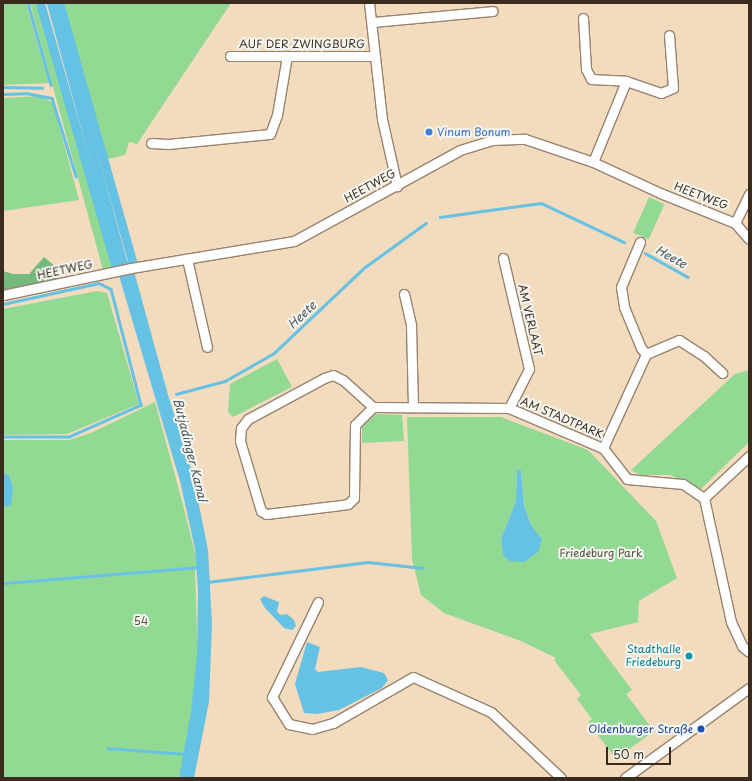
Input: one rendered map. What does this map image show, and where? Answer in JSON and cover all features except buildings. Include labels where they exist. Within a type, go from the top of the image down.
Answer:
[{"type":"street","points":[[369,3],[382,119],[397,186]]},
{"type":"street","points":[[372,22],[493,11]]},
{"type":"street","points":[[583,18],[586,69],[591,79],[626,81],[661,93],[673,88],[669,35]]},
{"type":"street","name":"AUF DER ZWINGBURG","points":[[230,56],[374,56]]},
{"type":"street","points":[[151,143],[168,144],[270,134],[277,115],[287,56]]},
{"type":"street","points":[[592,162],[626,81]]},
{"type":"street","name":"HEETWEG","points":[[3,295],[131,268],[187,260],[294,241],[397,186],[460,150],[492,140],[525,139],[592,162],[660,193],[735,222]]},
{"type":"street","points":[[749,194],[735,222],[749,239]]},
{"type":"street","points":[[640,242],[621,287],[624,307],[641,348],[646,354]]},
{"type":"street","name":"AM VERLAAT","points":[[503,258],[529,369],[509,408]]},
{"type":"street","points":[[187,260],[207,347]]},
{"type":"street","points":[[404,294],[412,325],[413,405]]},
{"type":"street","points":[[603,448],[646,354],[679,340],[704,356],[722,373]]},
{"type":"street","points":[[333,376],[343,380],[373,406],[355,425],[354,498],[348,504],[266,514],[261,511],[240,441],[241,428],[248,419],[324,378],[333,376]]},
{"type":"street","name":"AM STADTPARK","points":[[373,406],[413,405],[509,408],[603,448],[627,479],[683,484],[704,498]]},
{"type":"street","points":[[749,456],[704,498],[731,622],[742,646],[749,652]]},
{"type":"street","points":[[318,602],[272,697],[290,724],[312,729],[333,723],[413,678],[491,712],[561,778]]},
{"type":"street","points":[[626,778],[749,688]]},
{"type":"green space","points":[[3,3],[26,3],[49,83],[3,85]]},
{"type":"green space","points":[[30,3],[40,3],[116,268],[103,270]]},
{"type":"green space","points":[[59,3],[231,3],[137,144],[129,142],[125,155],[104,160]]},
{"type":"green space","points":[[41,96],[53,103],[79,200],[3,211],[3,98]]},
{"type":"green space","points":[[649,197],[665,204],[649,240],[633,233]]},
{"type":"green space","points":[[44,257],[57,268],[56,280],[3,291],[3,271],[13,274],[29,274]]},
{"type":"green space","points":[[97,291],[107,293],[139,404],[67,434],[3,435],[3,309]]},
{"type":"green space","points":[[277,359],[292,387],[233,417],[228,412],[230,384]]},
{"type":"green space","points":[[749,370],[749,442],[701,489],[670,475],[640,475],[631,470],[735,374]]},
{"type":"green space","points":[[155,402],[195,553],[196,567],[3,582],[3,440],[69,440],[91,433]]},
{"type":"green space","points":[[376,414],[402,415],[404,441],[362,443],[362,427]]},
{"type":"green space","name":"Friedeburg Park","points":[[407,417],[501,417],[588,450],[656,521],[677,578],[639,601],[638,622],[590,634],[632,690],[626,694],[654,731],[616,759],[588,722],[592,719],[577,699],[581,695],[554,660],[556,658],[521,641],[444,613],[421,595],[412,559]],"holes":[[[517,470],[521,470],[524,505],[531,525],[542,539],[509,561],[503,555],[501,539],[516,501]]]},
{"type":"green space","name":"54","points":[[195,569],[198,670],[189,735],[179,778],[3,778],[3,584]]},
{"type":"water","points":[[134,271],[168,395],[193,475],[208,550],[212,624],[209,702],[194,778],[179,778],[191,712],[197,655],[198,591],[195,549],[180,481],[119,276]]},
{"type":"water","points":[[517,470],[521,470],[524,505],[531,525],[542,539],[538,552],[524,562],[509,561],[503,555],[501,539],[516,501]]},
{"type":"water","points":[[3,472],[9,476],[13,488],[11,505],[3,507]]},
{"type":"water","points":[[264,596],[279,602],[277,612],[281,615],[287,614],[294,620],[296,626],[292,630],[284,628],[265,608],[260,599]]},
{"type":"water","points":[[307,642],[320,647],[315,669],[318,672],[361,667],[384,673],[388,680],[382,688],[339,710],[317,714],[304,713],[295,684]]},
{"type":"waterway","points":[[28,3],[51,85]]},
{"type":"waterway","name":"Butjadinger Kanal","points":[[40,3],[116,268],[133,264],[59,3]]},
{"type":"waterway","name":"Butjadinger Kanal","points":[[51,3],[126,276]]},
{"type":"waterway","points":[[3,87],[42,88]]},
{"type":"waterway","points":[[3,94],[26,93],[52,98],[76,176]]},
{"type":"waterway","name":"Heete","points":[[440,217],[541,203],[624,242]]},
{"type":"waterway","name":"Heete","points":[[176,394],[225,381],[274,353],[365,267],[426,223]]},
{"type":"waterway","name":"Heete","points":[[645,253],[688,277]]},
{"type":"waterway","points":[[3,304],[99,283],[111,289],[141,405],[69,437],[3,437]]},
{"type":"waterway","points":[[207,582],[368,562],[423,568]]},
{"type":"waterway","points":[[3,583],[200,567]]},
{"type":"waterway","points":[[108,748],[185,754]]},
{"type":"place","name":"Vinum Bonum","points":[[429,132]]},
{"type":"place","name":"Stadthalle Friedeburg","points":[[689,656]]},
{"type":"place","name":"Oldenburger Straße","points":[[701,729]]}]
